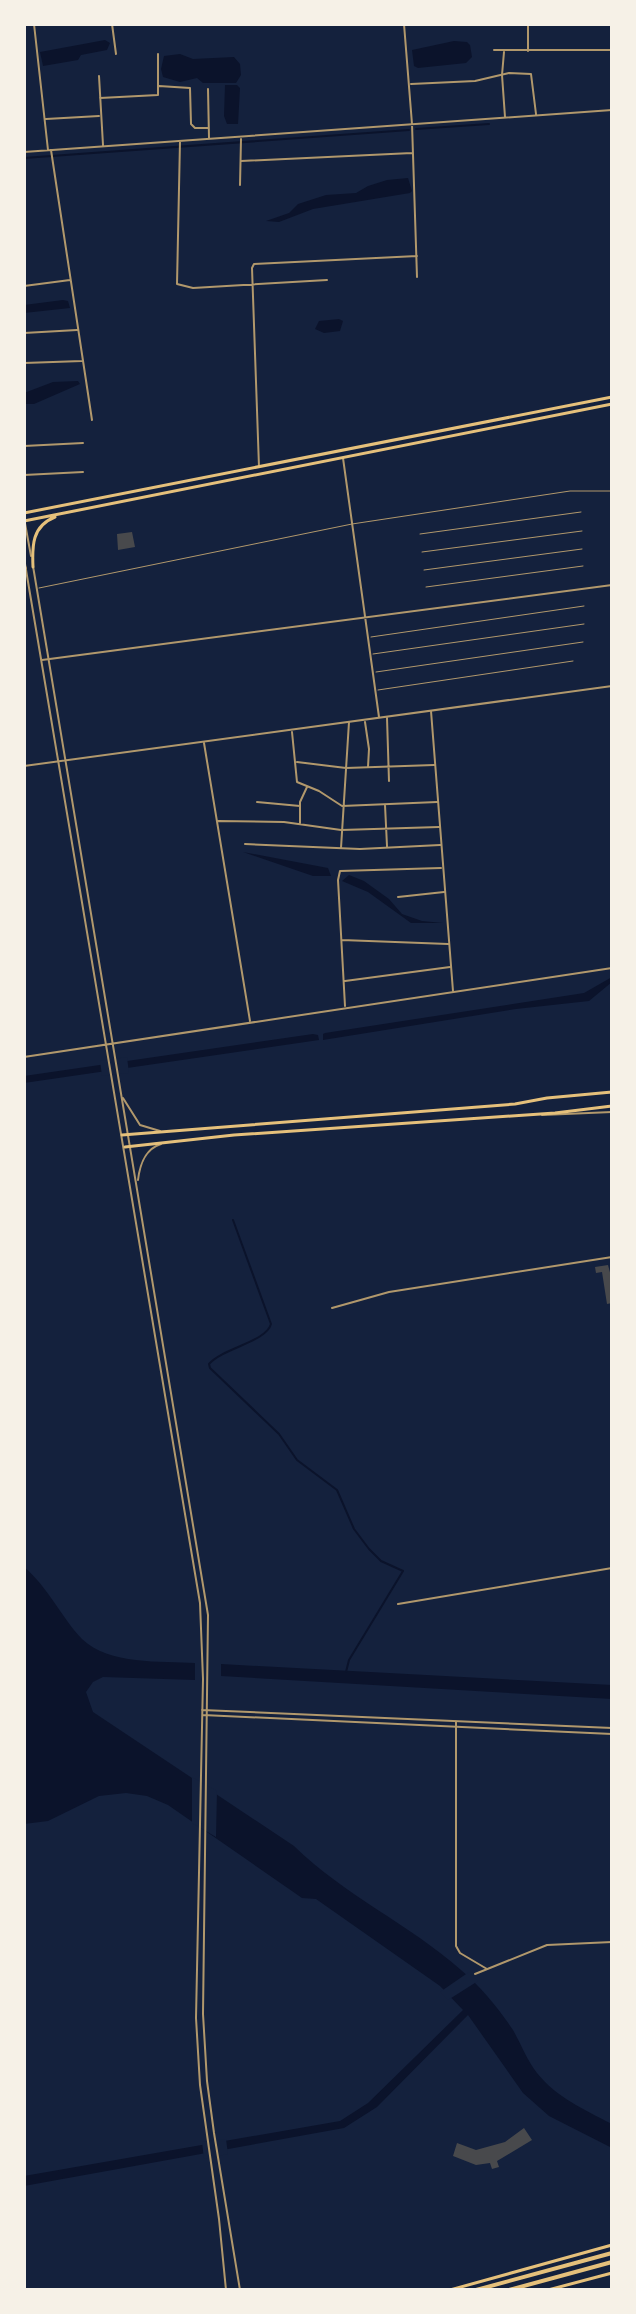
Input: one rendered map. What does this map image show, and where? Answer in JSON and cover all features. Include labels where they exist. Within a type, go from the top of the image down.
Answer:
[{"type":"highway","points":[[476,2290],[612,2253]]},
{"type":"highway","points":[[509,2290],[612,2262]]},
{"type":"main road","points":[[24,518],[259,467],[612,397]]},
{"type":"main road","points":[[24,518],[61,514],[612,404]]},
{"type":"main road","points":[[33,567],[33,541],[37,533],[47,520],[61,514]]},
{"type":"main road","points":[[122,1135],[515,1104],[612,1091]]},
{"type":"main road","points":[[125,1147],[234,1135],[555,1113],[612,1106]]},
{"type":"main road","points":[[450,2290],[612,2244]]},
{"type":"main road","points":[[548,2290],[612,2273]]},
{"type":"street","points":[[34,24],[45,119],[92,420]]},
{"type":"street","points":[[112,24],[116,54]]},
{"type":"street","points":[[404,24],[412,124],[417,277]]},
{"type":"street","points":[[528,24],[528,52]]},
{"type":"street","points":[[494,50],[612,50]]},
{"type":"street","points":[[504,51],[505,117]]},
{"type":"street","points":[[100,98],[158,95],[158,54]]},
{"type":"street","points":[[409,84],[475,81],[502,75],[531,74],[536,115]]},
{"type":"street","points":[[99,76],[103,146]]},
{"type":"street","points":[[159,86],[190,88],[191,124],[195,128],[208,128]]},
{"type":"street","points":[[208,89],[209,139]]},
{"type":"street","points":[[24,152],[51,153],[103,146],[180,145],[209,139],[241,140],[612,110]]},
{"type":"street","points":[[45,119],[101,115]]},
{"type":"street","points":[[240,185],[241,140]]},
{"type":"street","points":[[180,145],[177,284],[193,288],[327,280]]},
{"type":"street","points":[[241,161],[413,153]]},
{"type":"street","points":[[259,467],[252,284],[254,264],[417,256]]},
{"type":"street","points":[[24,286],[71,280]]},
{"type":"street","points":[[24,333],[79,330]]},
{"type":"street","points":[[24,363],[83,361]]},
{"type":"street","points":[[24,446],[83,443]]},
{"type":"street","points":[[343,458],[380,718]]},
{"type":"street","points":[[24,475],[83,472]]},
{"type":"street","points":[[24,518],[179,1427],[208,1615],[203,2014],[207,2081],[240,2290]]},
{"type":"street","points":[[24,563],[200,1603],[202,1715],[196,2018],[200,2085],[226,2290]]},
{"type":"street","points":[[41,661],[612,585]]},
{"type":"street","points":[[24,766],[612,686]]},
{"type":"street","points":[[431,711],[453,991]]},
{"type":"street","points":[[387,717],[389,781]]},
{"type":"street","points":[[364,720],[369,749],[368,768]]},
{"type":"street","points":[[341,849],[349,722]]},
{"type":"street","points":[[292,730],[297,782],[342,806],[438,801]]},
{"type":"street","points":[[204,743],[250,1022]]},
{"type":"street","points":[[295,761],[346,768],[435,765]]},
{"type":"street","points":[[300,824],[300,806],[308,786]]},
{"type":"street","points":[[257,802],[300,806]]},
{"type":"street","points":[[385,804],[387,848]]},
{"type":"street","points":[[216,821],[300,824],[341,830],[440,827]]},
{"type":"street","points":[[245,844],[341,849],[441,845]]},
{"type":"street","points":[[345,1008],[338,880],[342,869],[443,868]]},
{"type":"street","points":[[398,897],[445,891]]},
{"type":"street","points":[[341,940],[449,944]]},
{"type":"street","points":[[344,982],[451,966]]},
{"type":"street","points":[[24,1057],[612,968]]},
{"type":"street","points":[[122,1095],[140,1125],[170,1132]]},
{"type":"street","points":[[525,1113],[561,1116],[612,1112]]},
{"type":"street","points":[[137,1186],[141,1165],[150,1150],[171,1142]]},
{"type":"street","points":[[132,1188],[137,1186]]},
{"type":"street","points":[[332,1308],[389,1292],[612,1257]]},
{"type":"street","points":[[165,1390],[172,1389]]},
{"type":"street","points":[[171,1428],[179,1427]]},
{"type":"street","points":[[398,1604],[612,1568]]},
{"type":"street","points":[[202,1710],[612,1728]]},
{"type":"street","points":[[202,1715],[612,1734]]},
{"type":"street","points":[[456,1721],[456,1946],[460,1953],[487,1969]]},
{"type":"street","points":[[201,1743],[208,1743]]},
{"type":"street","points":[[475,1974],[547,1945],[612,1942]]},
{"type":"lane","points":[[36,588],[352,524],[570,491],[612,491]]},
{"type":"lane","points":[[420,534],[581,512]]},
{"type":"lane","points":[[422,552],[582,531]]},
{"type":"lane","points":[[424,570],[582,549]]},
{"type":"lane","points":[[426,587],[583,566]]},
{"type":"lane","points":[[368,637],[584,606]]},
{"type":"lane","points":[[371,654],[584,624]]},
{"type":"lane","points":[[373,672],[583,642]]},
{"type":"lane","points":[[376,690],[573,661]]},
{"type":"water","points":[[105,40],[110,43],[107,50],[81,55],[78,60],[43,66],[40,52]]},
{"type":"water","points":[[454,41],[470,45],[472,57],[466,63],[414,66],[412,50]]},
{"type":"water","points":[[180,54],[193,59],[234,57],[240,64],[241,75],[236,83],[203,83],[197,78],[180,82],[163,77],[164,56]]},
{"type":"water","points":[[225,85],[240,88],[238,124],[227,124],[224,116]]},
{"type":"water","points":[[408,178],[410,193],[313,209],[279,222],[266,221],[289,213],[298,204],[326,195],[356,193],[387,180]]},
{"type":"water","points":[[68,301],[70,308],[24,313],[24,305]]},
{"type":"water","points":[[319,321],[343,321],[340,331],[324,333],[315,329]]},
{"type":"water","points":[[78,381],[80,384],[34,404],[24,404],[24,393],[53,382]]},
{"type":"water","points":[[243,852],[328,868],[331,876],[313,876]]},
{"type":"water","points":[[349,875],[364,881],[389,899],[402,914],[422,921],[443,923],[411,923],[368,892],[342,881]]},
{"type":"water","points":[[612,977],[612,982],[589,1001],[516,1009],[323,1040],[325,1033],[584,993]]},
{"type":"water","points":[[318,1035],[319,1040],[24,1083],[24,1076]]},
{"type":"water","points":[[24,1567],[74,1630],[93,1647],[136,1660],[195,1663],[195,1680],[103,1677],[93,1682],[86,1692],[93,1712],[294,1846],[334,1880],[441,1953],[483,1991],[502,2014],[533,2068],[545,2082],[572,2102],[612,2124],[612,2148],[549,2116],[523,2093],[468,2015],[377,2107],[344,2128],[24,2186],[24,2176],[340,2121],[368,2103],[463,2010],[440,1986],[316,1899],[302,1898],[168,1805],[147,1796],[126,1793],[99,1796],[48,1821],[24,1824]]},
{"type":"water","points":[[221,1664],[612,1685],[612,1699],[221,1676]]},
{"type":"pier","points":[[127,1057],[129,1073],[102,1076],[100,1061]]},
{"type":"pier","points":[[192,1777],[217,1791],[216,1837],[192,1823]]},
{"type":"pier","points":[[469,1972],[478,1981],[448,2000],[440,1992]]},
{"type":"pier","points":[[226,2139],[228,2154],[204,2159],[202,2142]]},
{"type":"building","points":[[132,532],[135,547],[118,550],[117,534]]},
{"type":"building","points":[[608,1265],[612,1280],[612,1303],[607,1304],[602,1272],[596,1273],[595,1267]]},
{"type":"building","points":[[524,2128],[532,2140],[497,2161],[499,2167],[492,2169],[490,2163],[476,2165],[453,2156],[457,2143],[476,2150],[505,2142]]},
{"type":"waterway","points":[[416,129],[489,124]]},
{"type":"waterway","points":[[24,158],[409,130]]},
{"type":"waterway","points":[[233,1220],[271,1324],[261,1336],[215,1358],[209,1364],[210,1368],[279,1434],[297,1460],[337,1490],[354,1529],[369,1549],[381,1561],[403,1571],[349,1660],[346,1672]]}]
